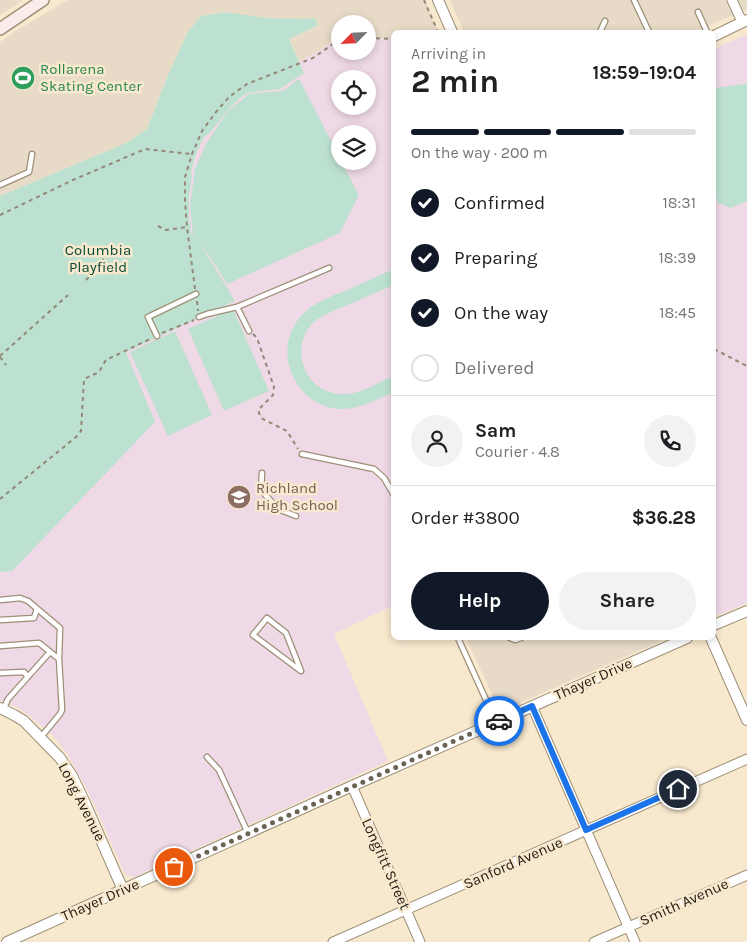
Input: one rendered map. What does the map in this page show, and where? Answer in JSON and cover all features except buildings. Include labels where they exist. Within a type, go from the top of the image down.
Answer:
[{"type":"main road","points":[[0,29],[44,0]]},
{"type":"street","points":[[438,0],[451,30]]},
{"type":"street","points":[[716,35],[745,21],[732,0]]},
{"type":"street","points":[[716,625],[747,611]]},
{"type":"street","name":"Thayer Drive","points":[[7,942],[352,786],[682,640]]},
{"type":"street","points":[[712,640],[747,720]]},
{"type":"street","points":[[532,706],[635,942]]},
{"type":"street","name":"Long Avenue","points":[[2,709],[24,721],[60,758],[72,776],[123,890]]},
{"type":"street","name":"Sanford Avenue","points":[[333,942],[747,759]]},
{"type":"street","name":"Longfitt Street","points":[[352,786],[420,942]]},
{"type":"street","name":"Smith Avenue","points":[[594,942],[747,874]]},
{"type":"lane","points":[[634,0],[648,30]]},
{"type":"lane","points":[[698,12],[706,30]]},
{"type":"lane","points":[[601,30],[605,21]]},
{"type":"lane","points":[[0,185],[29,172],[32,154]]},
{"type":"lane","points":[[199,317],[237,308],[329,268]]},
{"type":"lane","points":[[156,336],[148,317],[196,294]]},
{"type":"lane","points":[[237,308],[249,331]]},
{"type":"lane","points":[[302,454],[374,469],[384,478],[391,490]]},
{"type":"lane","points":[[262,473],[261,490],[278,509],[296,516]]},
{"type":"lane","points":[[0,600],[20,598],[28,601],[60,628],[59,660],[62,710],[41,737]]},
{"type":"lane","points":[[0,620],[34,618],[37,609]]},
{"type":"lane","points":[[267,618],[286,633],[301,671],[253,635],[267,618]]},
{"type":"lane","points":[[459,640],[496,722]]},
{"type":"lane","points":[[0,646],[39,643],[59,660]]},
{"type":"lane","points":[[2,709],[8,699],[50,652]]},
{"type":"lane","points":[[0,673],[24,672],[28,676]]},
{"type":"lane","points":[[208,757],[219,770],[248,833]]},
{"type":"path","points":[[424,0],[437,30]]},
{"type":"path","points":[[376,38],[391,39]]},
{"type":"path","points":[[0,499],[76,437],[80,431],[84,379],[99,372],[106,360],[199,317],[187,227],[185,177],[192,154],[202,132],[216,112],[229,97],[247,84],[313,58],[331,45]]},
{"type":"path","points":[[0,215],[73,180],[145,150],[192,154]]},
{"type":"path","points":[[158,226],[166,230],[187,227]]},
{"type":"path","points":[[86,280],[102,263],[107,248]]},
{"type":"path","points":[[6,365],[1,361],[0,357],[68,295]]},
{"type":"path","points":[[249,331],[257,338],[274,386],[273,396],[258,410],[261,418],[287,431],[302,454]]},
{"type":"path","points":[[716,350],[747,366]]},
{"type":"shaded area","points":[[0,0],[23,0],[0,15]]},
{"type":"shaded area","points":[[68,0],[425,0],[437,30],[391,30],[391,39],[376,38],[376,15],[331,15],[331,43],[299,61],[289,38],[318,25],[315,18],[267,18],[225,12],[201,16],[188,32],[168,75],[147,129],[126,143],[0,196],[0,42]]},
{"type":"shaded area","points":[[450,0],[747,0],[747,9],[699,30],[463,30]]},
{"type":"shaded area","points":[[747,34],[747,603],[720,615],[716,614],[716,48]]},
{"type":"shaded area","name":"Richland High School","points":[[376,38],[391,39],[391,606],[334,634],[388,761],[134,877],[127,876],[94,804],[67,754],[53,736],[31,717],[17,707],[0,701],[0,572],[12,571],[125,352],[235,301],[211,261],[191,233],[189,198],[191,172],[196,154],[204,137],[209,134],[240,98],[247,93],[280,89],[304,73],[299,61],[331,43],[331,60],[376,60]]},
{"type":"shaded area","points":[[467,640],[663,640],[501,711]]},
{"type":"green space","name":"Columbia Playfield","points":[[225,12],[267,18],[315,18],[318,25],[289,39],[304,73],[280,89],[247,93],[229,109],[209,134],[204,137],[196,154],[191,172],[189,216],[191,233],[193,235],[190,206],[195,169],[206,144],[228,111],[249,94],[283,91],[299,79],[331,141],[331,170],[346,170],[359,195],[340,233],[227,284],[199,243],[235,301],[126,352],[155,422],[12,571],[0,572],[0,196],[126,143],[147,129],[168,75],[188,32],[201,16]]},
{"type":"green space","points":[[747,84],[747,201],[731,208],[718,203],[716,198],[716,88]]},
{"type":"green space","points":[[391,270],[391,286],[319,318],[311,325],[305,335],[301,346],[304,368],[318,386],[328,392],[340,394],[354,393],[391,377],[391,393],[354,408],[340,409],[324,405],[310,398],[299,387],[292,374],[288,359],[288,344],[293,329],[306,311],[327,298]]},
{"type":"green space","points":[[233,309],[269,391],[224,411],[188,329]]},
{"type":"green space","points":[[175,331],[212,415],[168,436],[130,352]]},
{"type":"way so far","points":[[174,867],[499,721]]},
{"type":"place","name":"Rollarena Skating Center","points":[[23,78]]},
{"type":"place","name":"Richland High School","points":[[239,497]]},
{"type":"route","points":[[499,721],[532,706],[586,830],[678,789]]}]
